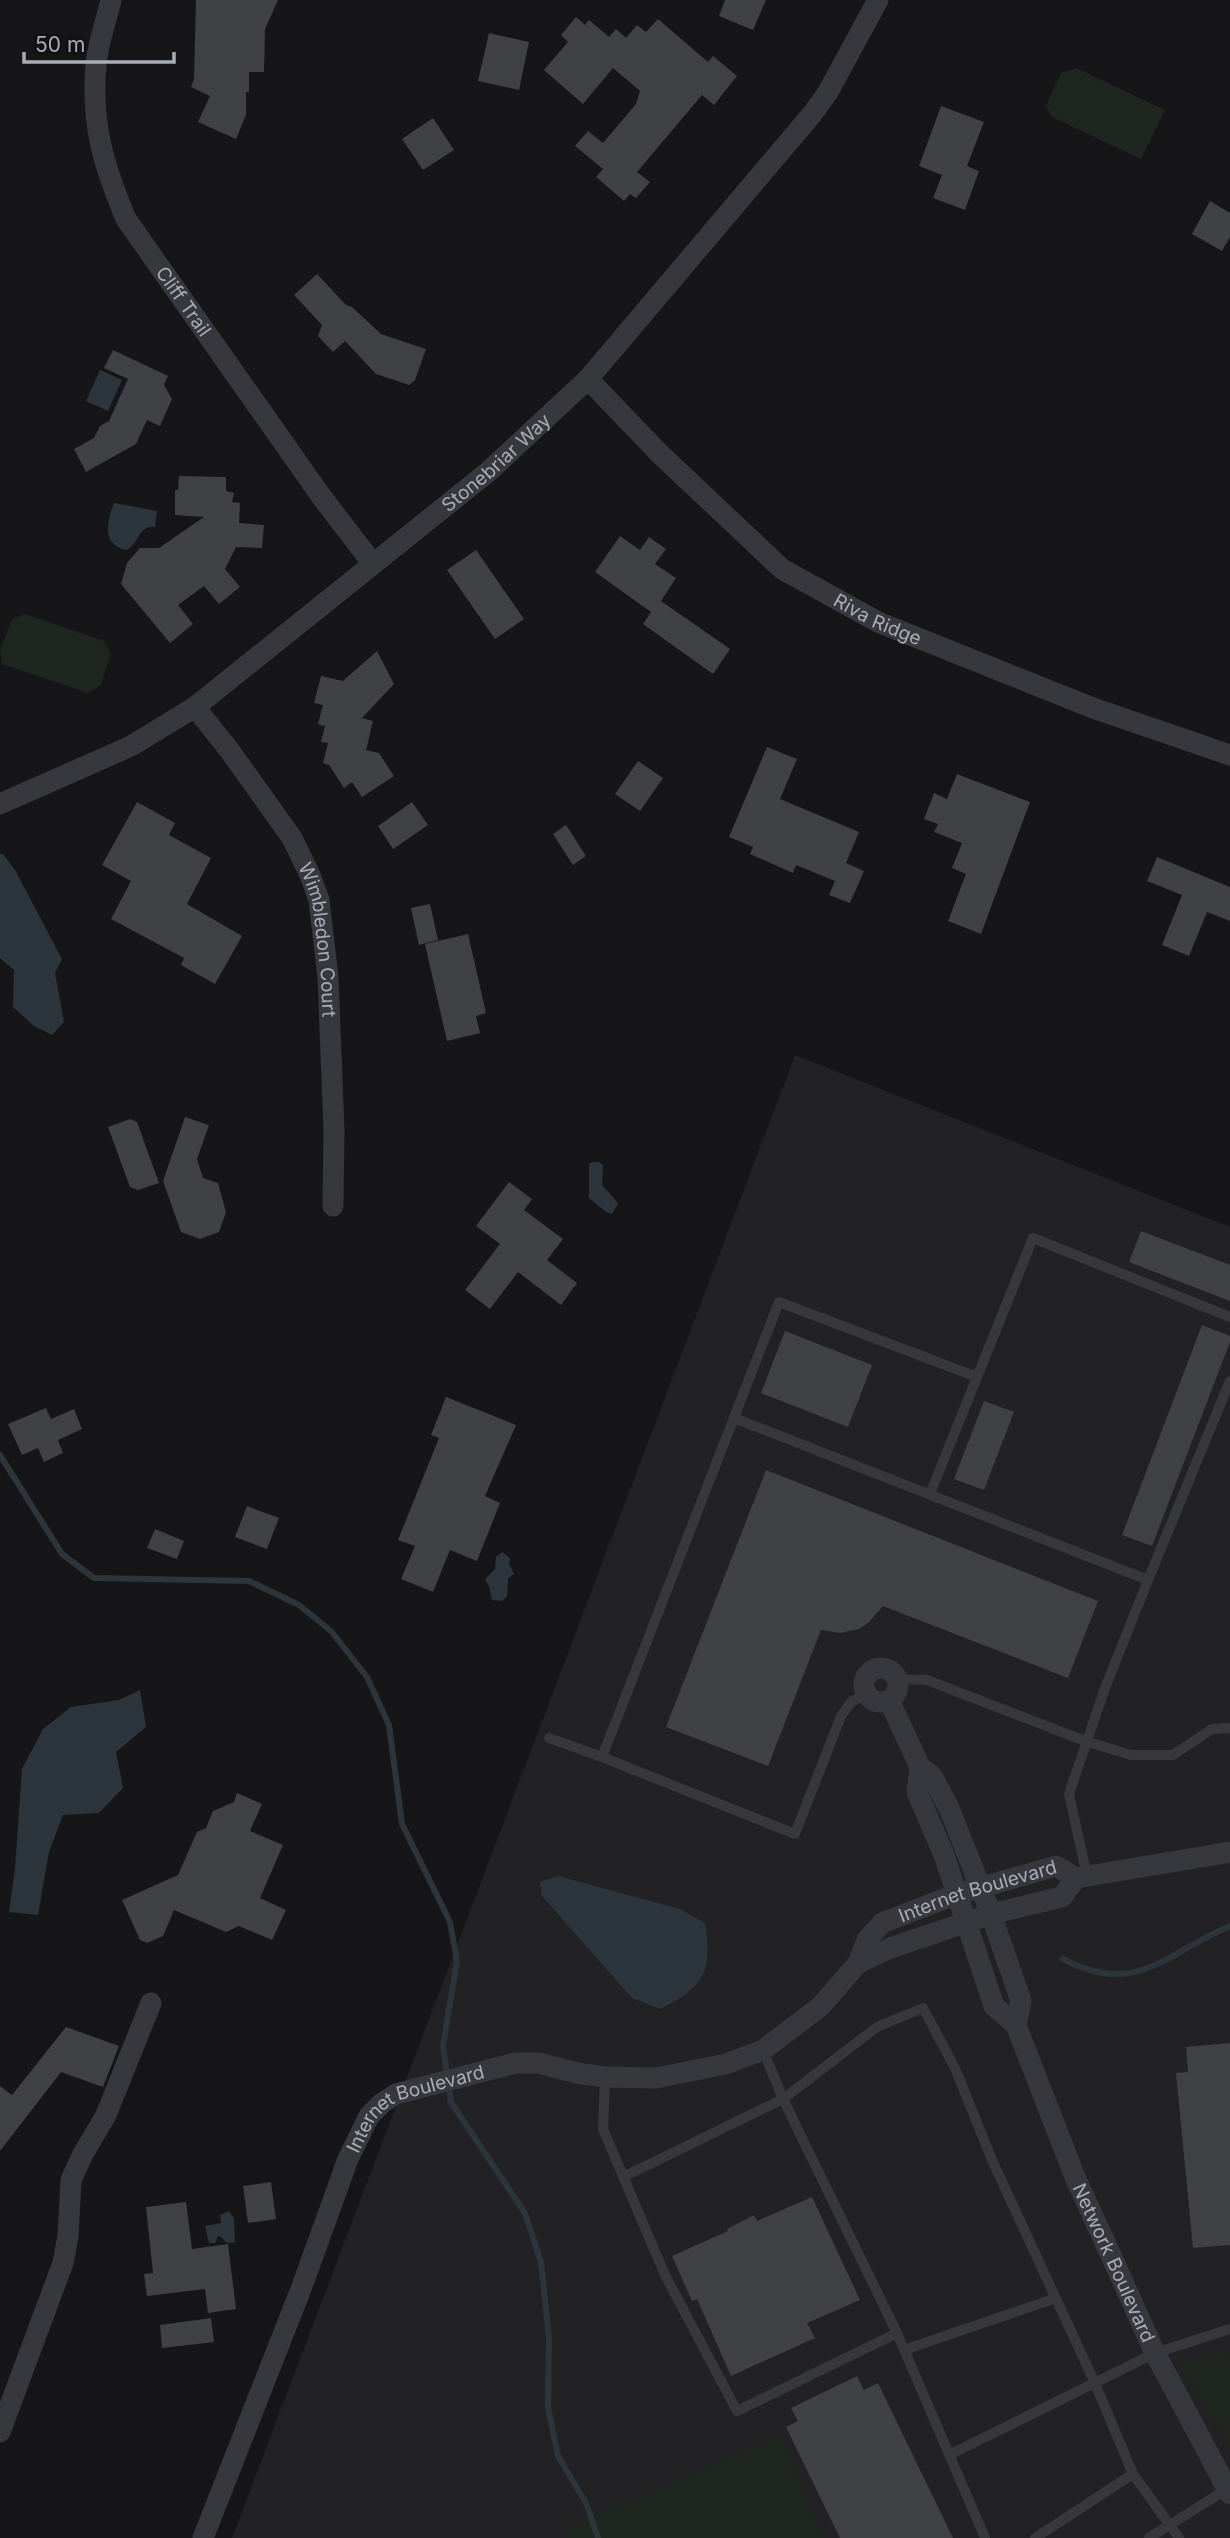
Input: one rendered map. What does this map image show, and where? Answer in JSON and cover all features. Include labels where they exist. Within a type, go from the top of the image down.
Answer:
[{"type":"street","name":"Cliff Trail","points":[[111,0],[96,62],[97,121],[99,142],[110,182],[127,219],[321,496],[373,564]]},
{"type":"street","name":"Stonebriar Way","points":[[0,804],[131,746],[195,707],[488,472],[588,379],[813,113],[828,92],[878,0]]},
{"type":"street","name":"Riva Ridge","points":[[588,379],[660,454],[782,569],[878,622],[1093,708],[1230,755]]},
{"type":"street","name":"Wimbledon Court","points":[[195,707],[292,838],[319,900],[328,977],[334,1130],[333,1206]]},
{"type":"street","points":[[875,1669],[891,1670],[897,1679],[897,1691],[889,1700],[877,1702],[867,1695],[864,1682],[875,1669]]},
{"type":"street","name":"Network Boulevard","points":[[889,1700],[920,1767],[932,1776],[949,1808],[991,1914],[1021,2001],[1016,2025]]},
{"type":"street","name":"Network Boulevard","points":[[920,1767],[917,1792],[944,1855],[994,2006],[1016,2025],[1075,2177],[1156,2353],[1228,2491]]},
{"type":"street","name":"Internet Boulevard","points":[[203,2538],[301,2290],[348,2159],[369,2116],[396,2094],[490,2067],[515,2063],[538,2063],[605,2077],[656,2078],[726,2064],[763,2050],[821,2006],[858,1963],[867,1941],[882,1923],[957,1894],[1056,1866],[1082,1877],[1230,1852]]},
{"type":"street","name":"Internet Boulevard","points":[[858,1963],[893,1947],[991,1914],[1062,1897],[1082,1877]]},
{"type":"street","points":[[0,2432],[62,2263],[68,2236],[71,2180],[106,2115],[151,2003]]},
{"type":"lane","points":[[930,1494],[1033,1238],[1230,1317]]},
{"type":"lane","points":[[601,1757],[779,1302],[977,1377]]},
{"type":"lane","points":[[1082,1877],[1069,1794],[1105,1688],[1230,1381]]},
{"type":"lane","points":[[734,1418],[1149,1580]]},
{"type":"lane","points":[[897,1679],[927,1680],[1088,1742],[1131,1755],[1173,1755],[1212,1729],[1230,1728]]},
{"type":"lane","points":[[549,1738],[795,1834],[841,1716],[852,1701],[867,1695]]},
{"type":"lane","points":[[623,2177],[783,2099],[877,2028],[923,2008],[955,2067],[992,2160],[1094,2381],[1133,2474],[1179,2538]]},
{"type":"lane","points":[[763,2050],[783,2099],[897,2333],[985,2538]]},
{"type":"lane","points":[[605,2077],[603,2129],[665,2274],[737,2411],[897,2333]]},
{"type":"lane","points":[[904,2350],[1056,2298]]},
{"type":"lane","points":[[949,2455],[1094,2381],[1156,2353],[1230,2329]]},
{"type":"lane","points":[[1035,2538],[1133,2474]]},
{"type":"lane","points":[[1149,2538],[1228,2491]]},
{"type":"shaded area","points":[[1076,68],[1165,110],[1141,159],[1052,117],[1046,106],[1061,73]]},
{"type":"shaded area","points":[[100,370],[122,380],[108,411],[86,401]]},
{"type":"shaded area","points":[[114,503],[157,511],[155,527],[145,529],[127,550],[113,543],[108,532]]},
{"type":"shaded area","points":[[25,614],[104,641],[111,654],[101,685],[88,693],[2,664],[0,650],[12,619]]},
{"type":"shaded area","points":[[0,854],[3,854],[15,870],[62,959],[55,973],[64,1022],[52,1035],[34,1026],[13,1007],[14,970],[0,958]]},
{"type":"shaded area","points":[[795,1055],[1230,1227],[1230,2538],[232,2538]]},
{"type":"shaded area","points":[[593,1162],[603,1165],[602,1185],[618,1203],[612,1214],[589,1198],[589,1164]]},
{"type":"shaded area","points":[[502,1552],[510,1558],[509,1564],[514,1574],[508,1579],[507,1596],[502,1601],[492,1600],[485,1579],[495,1569],[496,1557]]},
{"type":"shaded area","points":[[140,1690],[146,1727],[116,1752],[123,1788],[99,1813],[63,1815],[49,1852],[38,1915],[9,1912],[22,1769],[43,1729],[71,1707],[119,1700]]},
{"type":"shaded area","points":[[558,1876],[680,1909],[705,1923],[708,1954],[706,1966],[696,1985],[660,2009],[632,1998],[542,1896],[540,1882]]},
{"type":"shaded area","points":[[229,2211],[234,2219],[235,2242],[227,2243],[220,2236],[217,2237],[216,2243],[209,2243],[205,2226],[221,2223],[220,2215]]},
{"type":"shaded area","points":[[1224,2351],[1230,2363],[1230,2446],[1177,2363]]},
{"type":"shaded area","points":[[781,2434],[824,2538],[568,2538],[568,2528]]},
{"type":"building","points":[[196,0],[278,0],[265,29],[264,72],[249,72],[246,115],[236,139],[198,122],[210,96],[191,87],[194,79]]},
{"type":"building","points":[[725,0],[766,0],[753,30],[719,16]]},
{"type":"building","points":[[576,17],[585,25],[589,20],[609,37],[616,29],[626,38],[637,25],[646,32],[658,19],[708,62],[713,56],[737,76],[714,105],[702,95],[637,172],[650,182],[636,198],[630,194],[624,201],[596,177],[603,169],[575,146],[588,131],[603,143],[636,104],[640,91],[613,68],[583,104],[544,70],[568,42],[561,35]]},
{"type":"building","points":[[489,33],[529,42],[519,90],[478,81]]},
{"type":"building","points":[[941,106],[984,122],[967,166],[979,171],[965,210],[933,198],[942,175],[919,166]]},
{"type":"building","points":[[433,118],[454,150],[423,170],[402,139]]},
{"type":"building","points":[[1210,201],[1230,213],[1230,237],[1222,251],[1192,234]]},
{"type":"building","points":[[317,274],[346,305],[352,307],[381,334],[426,349],[415,380],[409,385],[376,374],[345,341],[333,352],[318,336],[322,325],[294,295]]},
{"type":"building","points":[[113,350],[168,376],[164,385],[172,399],[160,426],[147,420],[136,444],[86,472],[74,449],[94,438],[100,426],[109,421],[128,379],[104,368]]},
{"type":"building","points":[[179,476],[226,477],[226,491],[234,493],[232,502],[240,503],[239,523],[264,525],[262,548],[236,547],[225,569],[240,587],[219,604],[204,586],[178,605],[193,624],[170,643],[121,584],[127,563],[140,548],[159,548],[204,517],[175,515],[175,490],[178,490]]},
{"type":"building","points":[[620,536],[640,550],[649,537],[666,549],[655,564],[676,578],[661,601],[730,649],[713,674],[643,624],[651,612],[595,572]]},
{"type":"building","points":[[476,550],[524,619],[495,639],[447,570]]},
{"type":"building","points":[[377,651],[394,684],[362,718],[373,721],[366,750],[379,753],[394,776],[362,797],[352,782],[344,788],[329,765],[323,763],[328,743],[321,742],[325,726],[318,724],[323,705],[314,703],[321,676],[343,681]]},
{"type":"building","points":[[767,747],[797,759],[780,799],[859,832],[846,863],[864,871],[850,903],[829,895],[835,881],[796,865],[793,873],[750,854],[753,847],[729,837]]},
{"type":"building","points":[[638,761],[663,778],[640,811],[615,794]]},
{"type":"building","points":[[957,774],[1030,802],[981,934],[948,921],[966,874],[952,868],[962,843],[934,832],[938,824],[924,819],[934,793],[947,799]]},
{"type":"building","points":[[137,802],[175,823],[169,835],[211,858],[187,904],[242,936],[215,984],[181,965],[184,958],[111,919],[131,881],[102,865]]},
{"type":"building","points":[[412,802],[428,825],[393,849],[378,826]]},
{"type":"building","points":[[566,825],[586,856],[573,865],[553,834]]},
{"type":"building","points":[[1157,857],[1230,887],[1230,921],[1207,912],[1189,956],[1162,945],[1182,895],[1147,881]]},
{"type":"building","points":[[430,904],[438,940],[419,945],[411,908]]},
{"type":"building","points":[[468,934],[486,1013],[476,1016],[480,1033],[447,1041],[425,944]]},
{"type":"building","points":[[185,1117],[209,1125],[197,1159],[203,1178],[218,1183],[226,1212],[219,1232],[200,1239],[181,1232],[163,1181]]},
{"type":"building","points":[[130,1119],[137,1122],[159,1183],[138,1190],[130,1187],[108,1127]]},
{"type":"building","points":[[509,1182],[532,1199],[524,1210],[563,1239],[547,1260],[577,1283],[561,1305],[518,1272],[490,1309],[465,1290],[500,1244],[476,1226]]},
{"type":"building","points":[[1141,1231],[1230,1265],[1230,1301],[1129,1262]]},
{"type":"building","points":[[1202,1325],[1230,1336],[1230,1342],[1152,1546],[1122,1535]]},
{"type":"building","points":[[785,1331],[872,1365],[848,1427],[761,1393]]},
{"type":"building","points":[[446,1397],[516,1425],[485,1496],[500,1503],[477,1561],[450,1550],[433,1592],[401,1579],[415,1546],[398,1540],[439,1438],[431,1435]]},
{"type":"building","points":[[984,1401],[1014,1412],[984,1490],[954,1479]]},
{"type":"building","points":[[46,1408],[51,1419],[74,1409],[82,1429],[58,1440],[63,1453],[44,1462],[38,1448],[22,1455],[8,1424]]},
{"type":"building","points":[[766,1470],[1098,1601],[1068,1678],[883,1606],[859,1629],[840,1633],[821,1630],[768,1766],[666,1727]]},
{"type":"building","points":[[247,1506],[279,1518],[267,1549],[235,1537]]},
{"type":"building","points":[[155,1529],[184,1541],[177,1559],[147,1548]]},
{"type":"building","points":[[237,1793],[262,1804],[250,1831],[283,1845],[260,1898],[286,1910],[272,1940],[239,1926],[226,1932],[174,1910],[163,1936],[147,1943],[140,1940],[122,1900],[178,1875],[197,1832],[206,1828],[213,1811],[234,1802]]},
{"type":"building","points":[[66,2027],[119,2046],[103,2087],[61,2072],[0,2151],[0,2086],[12,2095]]},
{"type":"building","points":[[1230,2043],[1230,2245],[1193,2248],[1176,2073],[1188,2072],[1186,2047]]},
{"type":"building","points":[[271,2182],[276,2219],[248,2223],[243,2186]]},
{"type":"building","points":[[812,2197],[860,2300],[807,2323],[815,2338],[731,2376],[697,2299],[692,2301],[672,2256],[728,2231],[727,2229],[754,2215],[757,2221]]},
{"type":"building","points":[[186,2202],[192,2249],[228,2244],[236,2309],[208,2313],[205,2289],[147,2296],[144,2274],[153,2273],[146,2207]]},
{"type":"building","points":[[211,2318],[214,2342],[162,2348],[160,2325]]},
{"type":"building","points":[[857,2376],[864,2390],[878,2383],[953,2538],[840,2538],[786,2427],[798,2421],[791,2408]]},
{"type":"waterway","points":[[0,1455],[62,1554],[94,1578],[249,1581],[299,1605],[331,1631],[367,1677],[389,1725],[402,1824],[450,1922],[457,1961],[443,2046],[451,2102],[525,2213],[541,2262],[549,2338],[548,2408],[558,2456],[586,2503],[598,2538]]},
{"type":"waterway","points":[[1063,1959],[1089,1970],[1111,1974],[1132,1973],[1151,1967],[1230,1926]]}]
